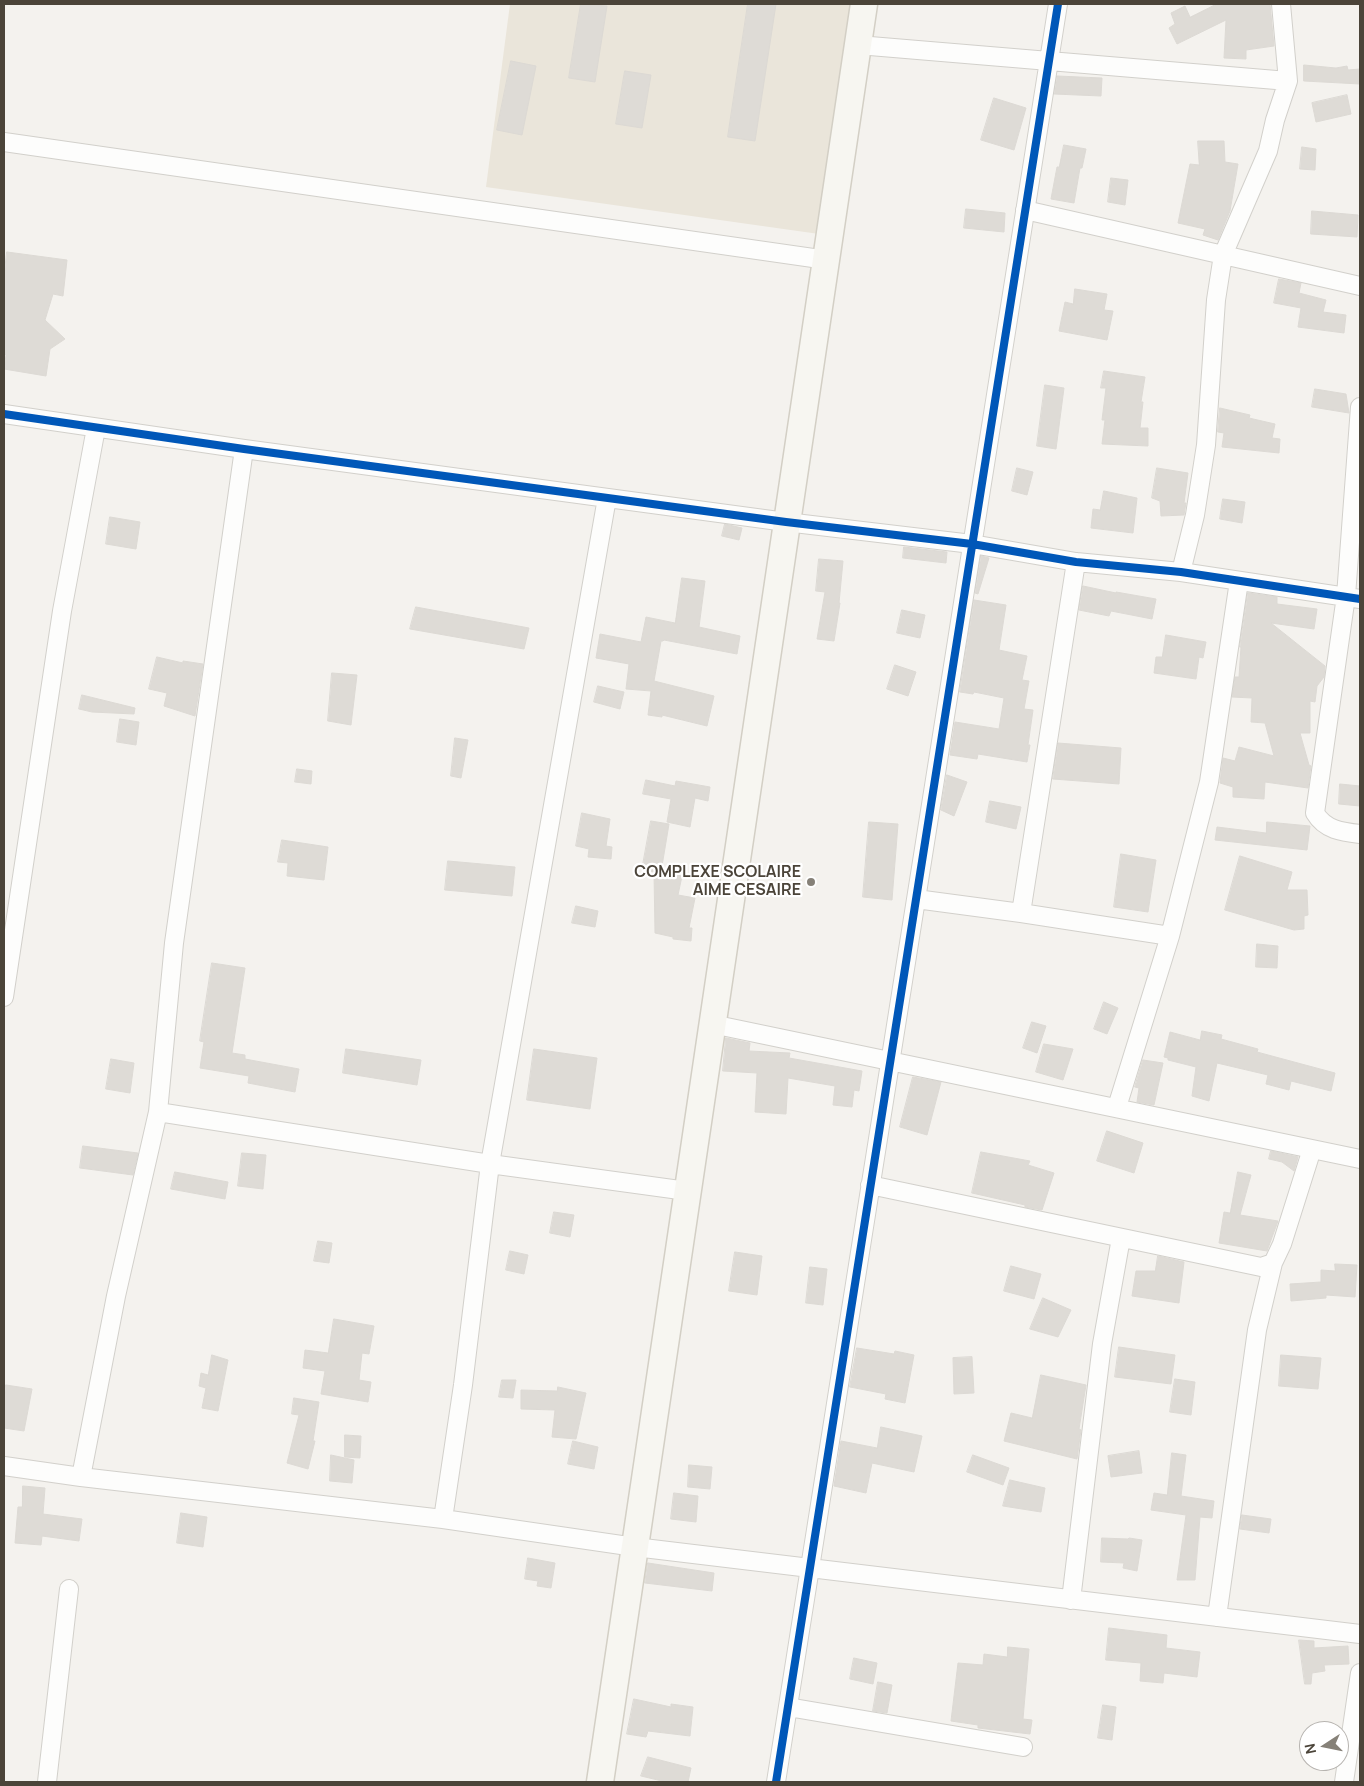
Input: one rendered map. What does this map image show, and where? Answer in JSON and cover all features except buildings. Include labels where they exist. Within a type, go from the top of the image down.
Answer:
[{"type":"main road","points":[[600,1782],[864,4]]},
{"type":"street","points":[[776,1782],[1058,4]]},
{"type":"street","points":[[1181,572],[1195,515],[1206,445],[1216,300],[1223,255],[1268,151],[1274,120],[1288,81],[1281,4]]},
{"type":"street","points":[[858,45],[1288,81]]},
{"type":"street","points":[[4,142],[827,260]]},
{"type":"street","points":[[1025,210],[1360,286]]},
{"type":"street","points":[[1360,407],[1353,597],[1315,813],[1320,822],[1331,829],[1360,834]]},
{"type":"street","points":[[4,414],[244,449],[607,498],[972,544],[1076,562],[1181,572],[1353,597]]},
{"type":"street","points":[[4,997],[62,612],[96,428]]},
{"type":"street","points":[[80,1477],[116,1296],[158,1112],[176,933],[244,449]]},
{"type":"street","points":[[443,1520],[463,1385],[490,1164],[607,498]]},
{"type":"street","points":[[1021,913],[1076,562]]},
{"type":"street","points":[[1117,1107],[1170,936],[1209,782],[1239,581]]},
{"type":"street","points":[[916,899],[1170,936]]},
{"type":"street","points":[[712,1024],[1360,1159]]},
{"type":"street","points":[[158,1112],[490,1164],[687,1191]]},
{"type":"street","points":[[1217,1616],[1257,1330],[1273,1263],[1282,1244],[1312,1149]]},
{"type":"street","points":[[870,1185],[1261,1267],[1273,1263]]},
{"type":"street","points":[[1071,1600],[1102,1344],[1121,1238]]},
{"type":"street","points":[[4,1466],[80,1477],[443,1520],[635,1547],[1360,1634]]},
{"type":"street","points":[[47,1782],[70,1589]]},
{"type":"street","points":[[1344,1782],[1360,1673]]},
{"type":"street","points":[[788,1707],[1023,1747]]},
{"type":"shaded area","points":[[510,4],[851,4],[819,234],[486,187]]},
{"type":"cycle path","points":[[776,1782],[1058,4]]},
{"type":"cycle path","points":[[4,414],[244,449],[786,522],[972,544],[1076,562],[1181,572],[1360,599]]},
{"type":"place","name":"COMPLEXE SCOLAIRE AIME CESAIRE","points":[[811,882]]}]
